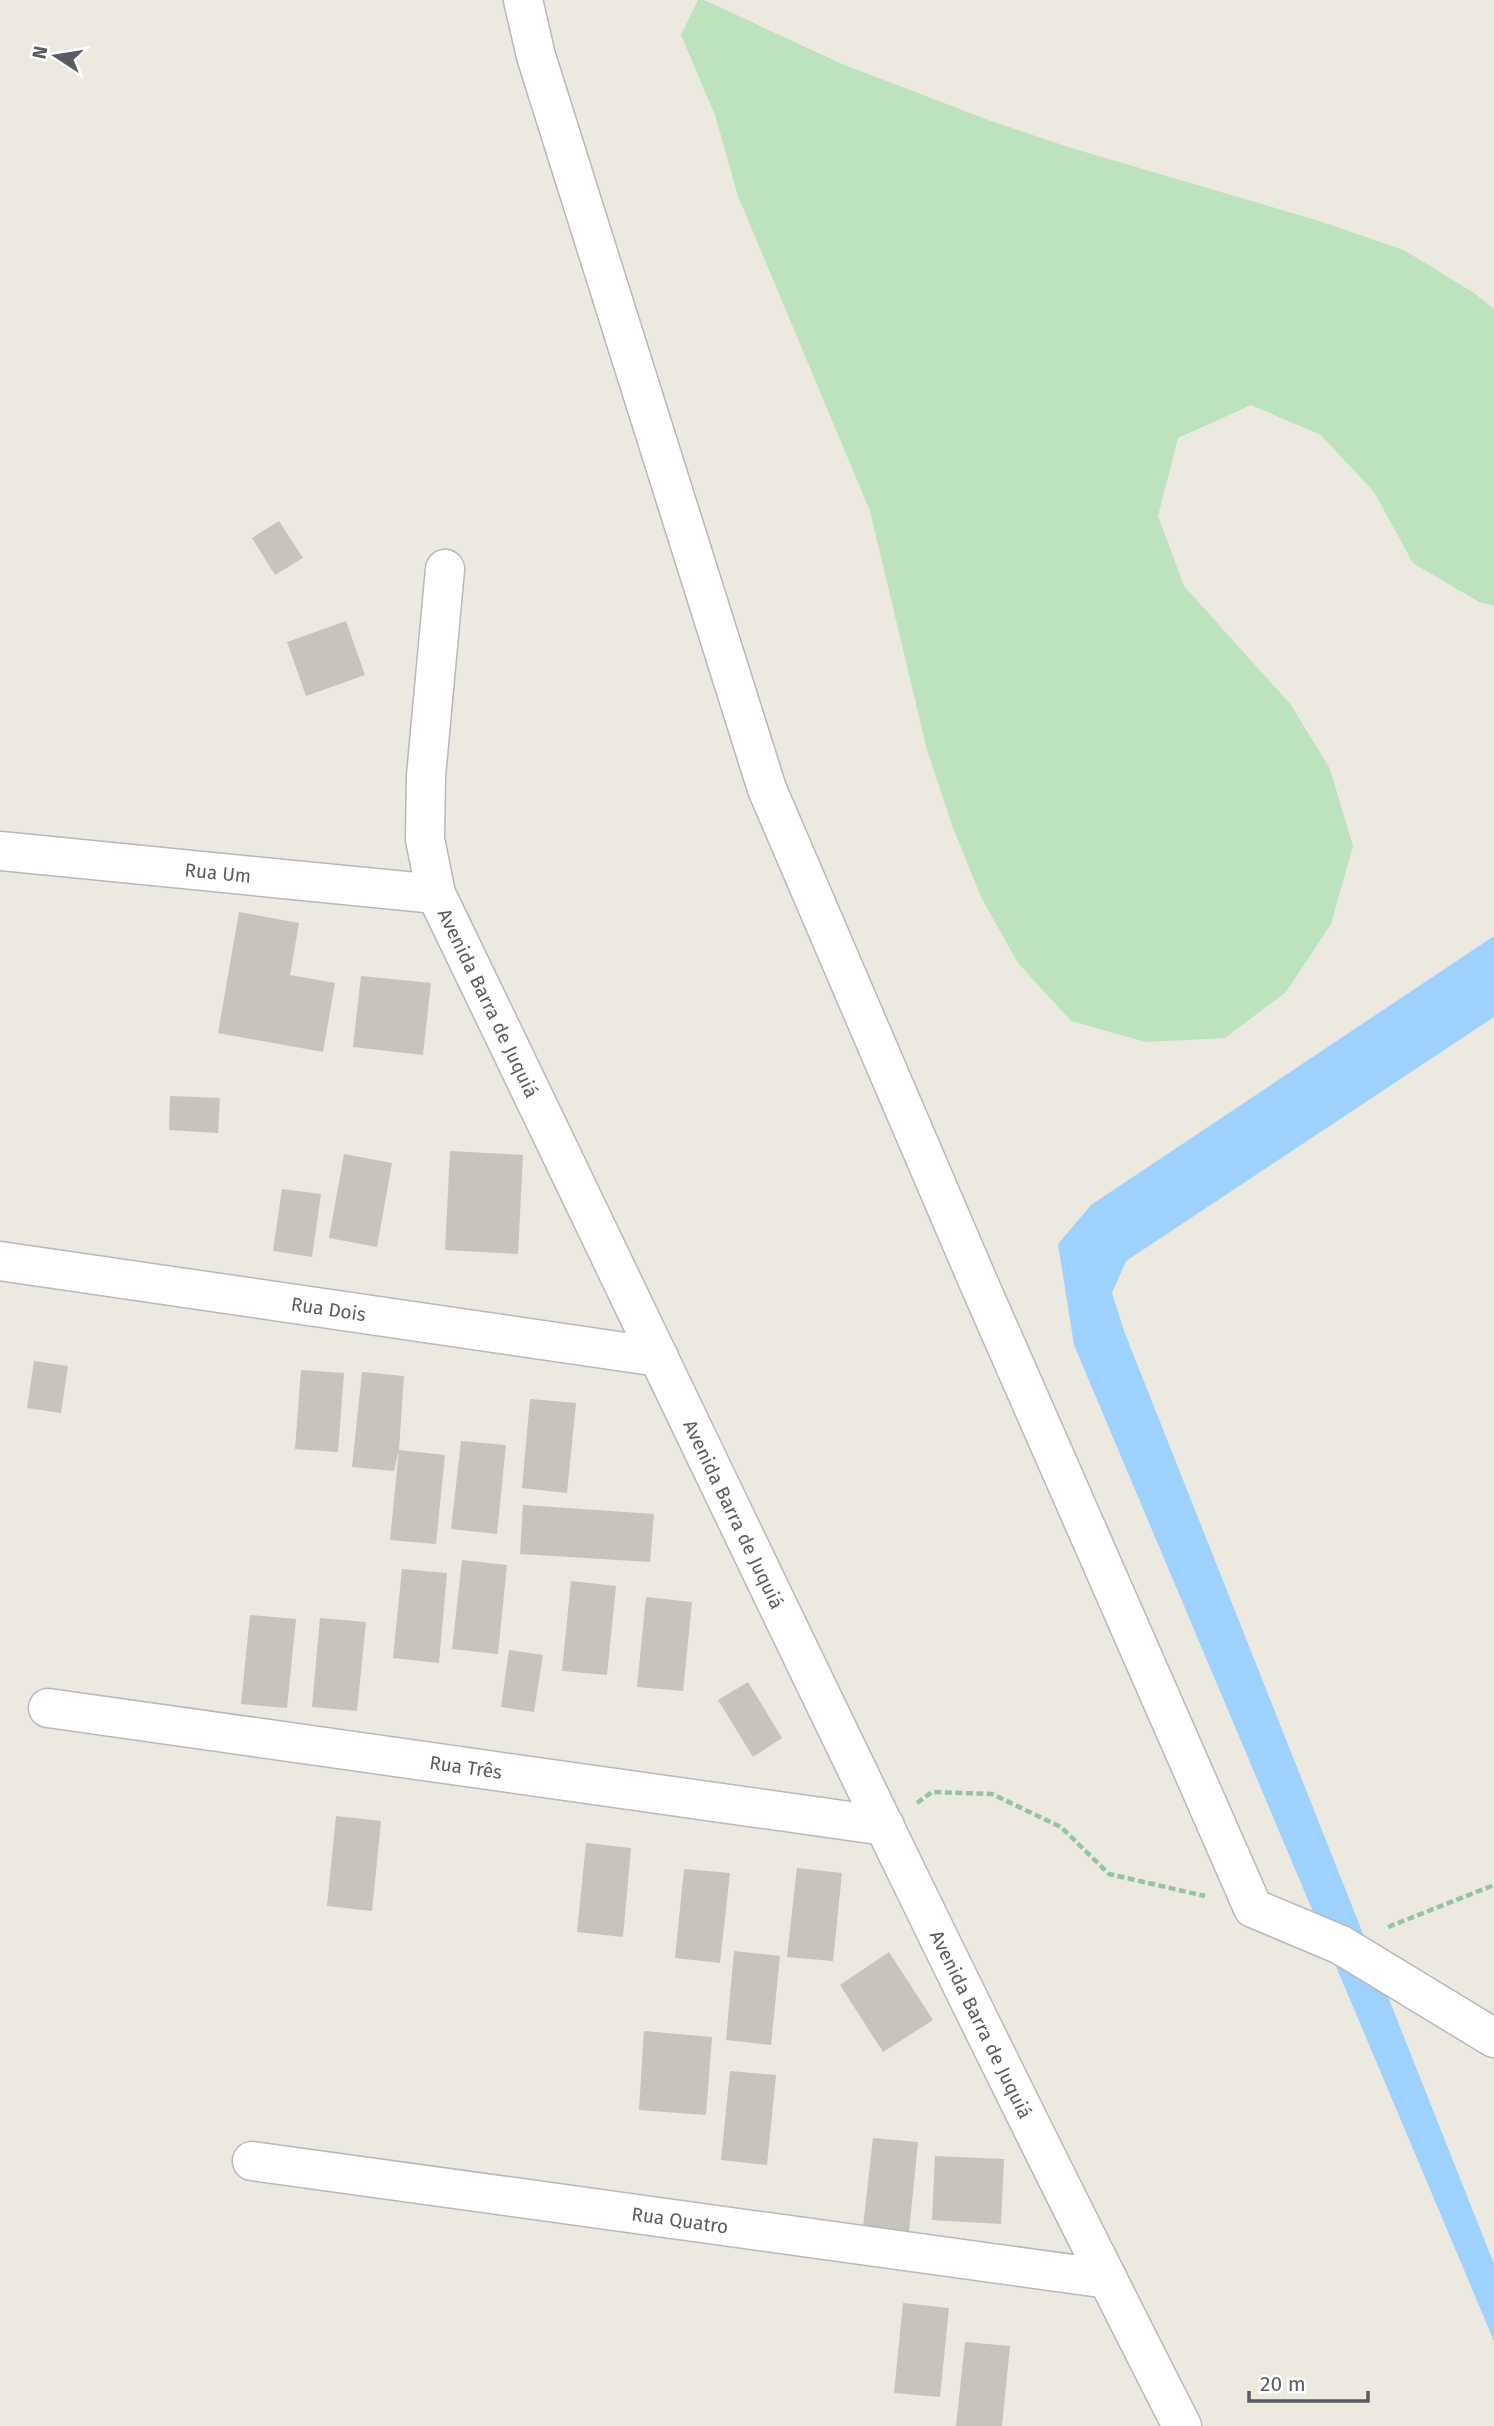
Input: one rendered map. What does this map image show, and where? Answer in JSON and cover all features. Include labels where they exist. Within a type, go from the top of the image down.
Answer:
[{"type":"street","points":[[523,0],[536,56],[767,789],[977,1279],[1254,1908],[1341,1945],[1494,2038]]},
{"type":"street","name":"Avenida Barra de Juquiá","points":[[445,569],[426,776],[425,839],[436,894],[885,1826],[1182,2426]]},
{"type":"street","name":"Rua Um","points":[[0,850],[436,894]]},
{"type":"street","name":"Rua Dois","points":[[0,1261],[659,1357]]},
{"type":"street","name":"Rua Três","points":[[48,1707],[885,1826]]},
{"type":"street","name":"Rua Quatro","points":[[252,2161],[1108,2279]]},
{"type":"path","points":[[885,1826],[932,1792],[992,1794],[1061,1827],[1109,1874],[1254,1908]]},
{"type":"path","points":[[1341,1945],[1494,1885]]},
{"type":"green space","points":[[698,0],[704,0],[842,64],[991,121],[1068,147],[1316,220],[1404,250],[1474,293],[1494,309],[1494,606],[1479,602],[1413,563],[1374,492],[1321,435],[1251,405],[1178,438],[1158,516],[1184,586],[1291,705],[1330,769],[1353,846],[1331,924],[1286,992],[1225,1038],[1146,1042],[1071,1021],[1018,963],[981,897],[952,825],[927,750],[870,511],[738,196],[715,115],[681,35]]},
{"type":"water","points":[[1494,936],[1494,1017],[1126,1261],[1112,1293],[1124,1331],[1494,2264],[1494,2341],[1074,1345],[1058,1244],[1091,1205]]},
{"type":"building","points":[[279,521],[303,558],[275,575],[252,538]]},
{"type":"building","points":[[346,621],[365,675],[306,696],[287,642]]},
{"type":"building","points":[[239,912],[299,923],[290,975],[335,983],[323,1052],[218,1033]]},
{"type":"building","points":[[361,976],[431,983],[423,1055],[353,1047]]},
{"type":"building","points":[[170,1096],[220,1098],[218,1133],[169,1130]]},
{"type":"building","points":[[450,1151],[523,1155],[518,1254],[445,1250]]},
{"type":"building","points":[[344,1154],[392,1163],[377,1247],[329,1238]]},
{"type":"building","points":[[282,1189],[321,1194],[312,1257],[273,1251]]},
{"type":"building","points":[[34,1361],[68,1366],[61,1413],[27,1408]]},
{"type":"building","points":[[301,1370],[344,1373],[338,1452],[295,1449]]},
{"type":"building","points":[[362,1372],[404,1376],[399,1450],[394,1471],[352,1467]]},
{"type":"building","points":[[530,1399],[576,1403],[567,1493],[522,1488]]},
{"type":"building","points":[[461,1441],[506,1445],[497,1534],[451,1529]]},
{"type":"building","points":[[399,1450],[445,1455],[436,1544],[390,1540]]},
{"type":"building","points":[[523,1505],[654,1514],[650,1562],[520,1554]]},
{"type":"building","points":[[462,1560],[507,1565],[498,1654],[452,1649]]},
{"type":"building","points":[[402,1569],[447,1573],[439,1663],[393,1658]]},
{"type":"building","points":[[571,1581],[616,1586],[607,1675],[562,1671]]},
{"type":"building","points":[[646,1597],[692,1602],[683,1691],[637,1687]]},
{"type":"building","points":[[250,1615],[296,1619],[287,1708],[241,1704]]},
{"type":"building","points":[[320,1618],[366,1622],[357,1711],[312,1707]]},
{"type":"building","points":[[509,1650],[543,1655],[534,1712],[501,1707]]},
{"type":"building","points":[[748,1682],[782,1738],[753,1757],[718,1700]]},
{"type":"building","points":[[336,1816],[381,1821],[372,1911],[327,1906]]},
{"type":"building","points":[[586,1843],[631,1848],[623,1937],[577,1932]]},
{"type":"building","points":[[797,1868],[842,1873],[833,1961],[787,1957]]},
{"type":"building","points":[[684,1869],[730,1873],[720,1963],[675,1958]]},
{"type":"building","points":[[734,1951],[780,1956],[771,2045],[726,2040]]},
{"type":"building","points":[[889,1952],[933,2020],[883,2052],[840,1985]]},
{"type":"building","points":[[644,2031],[712,2037],[706,2115],[639,2110]]},
{"type":"building","points":[[730,2071],[776,2075],[767,2165],[721,2160]]},
{"type":"building","points":[[873,2138],[918,2142],[909,2232],[863,2227]]},
{"type":"building","points":[[935,2156],[1004,2159],[1001,2224],[932,2220]]},
{"type":"building","points":[[903,2303],[949,2308],[940,2397],[894,2393]]},
{"type":"building","points":[[965,2342],[1010,2346],[1002,2426],[956,2426]]}]
